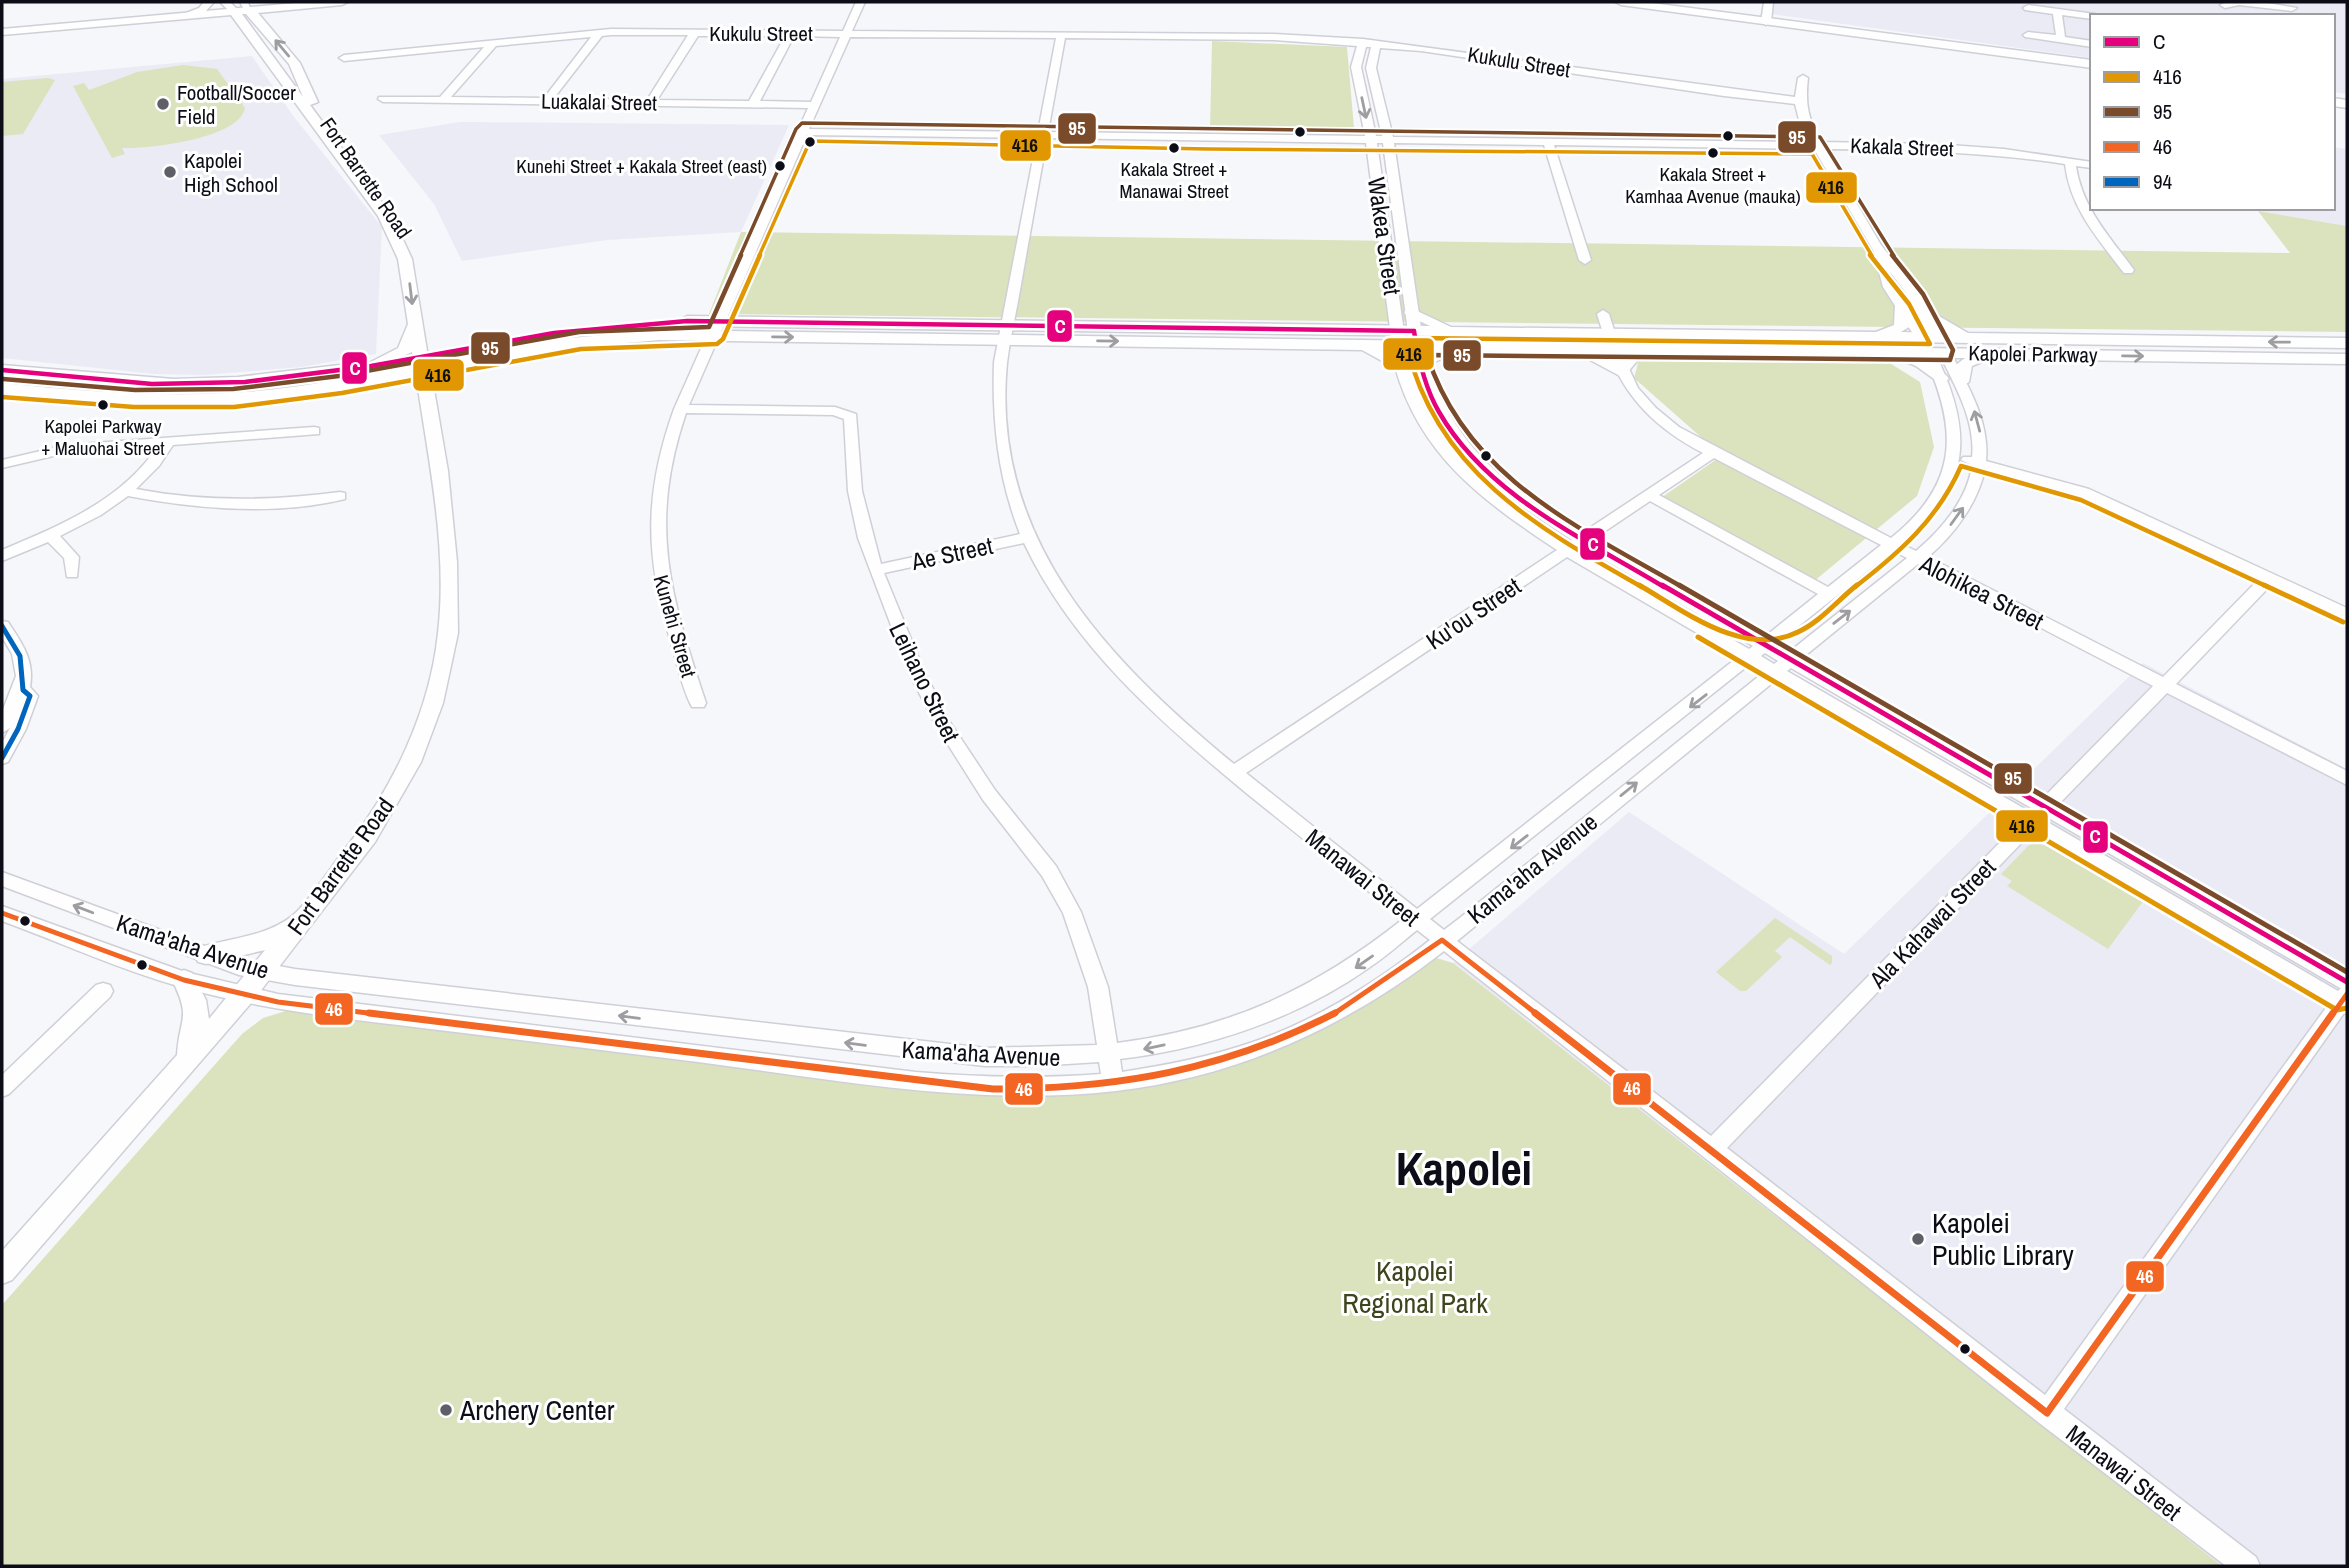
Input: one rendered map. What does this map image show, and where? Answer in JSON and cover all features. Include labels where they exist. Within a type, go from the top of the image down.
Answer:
[{"type":"main road","points":[[2,32],[342,2]]},
{"type":"main road","points":[[1621,2],[2090,66]]},
{"type":"main road","name":"Fort Barrette Road","points":[[241,9],[393,229],[405,259],[414,323],[424,360]]},
{"type":"main road","name":"Fort Barrette Road","points":[[2,1271],[244,995],[387,806],[411,762],[433,703],[448,633],[448,562],[424,360],[419,265],[404,226],[310,100],[294,63],[241,9]]},
{"type":"main road","points":[[1873,337],[1901,327],[1904,316],[1902,306]]},
{"type":"main road","points":[[1402,367],[1358,337],[1403,311],[1436,325],[1458,339],[1434,355],[1423,371]]},
{"type":"main road","points":[[1925,313],[1944,328],[1980,338]]},
{"type":"main road","name":"Kapolei Parkway","points":[[2,386],[114,399],[185,401],[266,395],[360,380],[424,360],[612,326],[722,321],[1006,332],[1458,339],[1611,341],[1873,337],[2347,343]]},
{"type":"main road","points":[[371,366],[405,351],[414,323]]},
{"type":"main road","name":"Kapolei Parkway","points":[[10,370],[131,382],[196,384],[271,379],[586,340],[1006,332]]},
{"type":"main road","points":[[1929,338],[1937,353]]},
{"type":"main road","name":"Kapolei Parkway","points":[[1458,339],[1568,348],[1611,341],[1652,349],[2347,359]]},
{"type":"main road","points":[[1568,348],[1600,357],[1620,371],[1632,358],[1652,349]]},
{"type":"main road","points":[[1889,352],[1922,363],[1941,379]]},
{"type":"main road","points":[[1961,382],[1965,364],[1991,354]]},
{"type":"main road","points":[[2,386],[10,370]]},
{"type":"main road","points":[[360,380],[405,382],[428,393]]},
{"type":"main road","points":[[206,956],[259,943],[302,920]]},
{"type":"main road","points":[[184,980],[198,1002],[196,1023],[186,1060]]},
{"type":"street","points":[[189,15],[202,10],[209,2]]},
{"type":"street","name":"Kunehi Street","points":[[698,703],[670,623],[656,544],[660,475],[681,409],[722,321],[860,2]]},
{"type":"street","points":[[1766,22],[1768,2]]},
{"type":"street","points":[[2222,3],[2239,2],[2291,12]]},
{"type":"street","points":[[2222,3],[2240,14]]},
{"type":"street","points":[[2028,8],[2090,16]]},
{"type":"street","points":[[2057,12],[2061,39]]},
{"type":"street","points":[[650,103],[695,32]]},
{"type":"street","points":[[547,102],[598,33]]},
{"type":"street","name":"Kukulu Street","points":[[344,58],[598,33],[1237,37],[1433,49],[1724,93],[1800,101]]},
{"type":"street","points":[[753,104],[791,33]]},
{"type":"street","name":"Manawai Street","points":[[1061,35],[1006,332],[998,404],[1000,439],[1010,485],[1028,537],[1062,598],[1102,650],[1152,702],[1233,773],[1442,940],[2246,1566]]},
{"type":"street","points":[[2028,35],[2090,44]]},
{"type":"street","points":[[443,100],[494,42]]},
{"type":"street","name":"Wakea Street","points":[[1363,43],[1356,67],[1371,140],[1384,241],[1403,311],[1407,338],[1437,410],[1469,454],[1508,491],[1718,629],[1752,658],[2037,814]]},
{"type":"street","name":"Wakea Street","points":[[1377,44],[1371,68],[1388,140],[1403,241],[1403,311]]},
{"type":"street","points":[[1803,78],[1800,101],[1805,124],[1877,248],[1925,313],[1929,338]]},
{"type":"street","name":"Luakalai Street","points":[[383,99],[816,105]]},
{"type":"street","name":"Kakala Street","points":[[804,132],[1959,148],[2090,165]]},
{"type":"street","points":[[1548,142],[1585,260]]},
{"type":"street","points":[[2070,162],[2072,187],[2082,208],[2128,270]]},
{"type":"street","points":[[1877,248],[1884,276],[1902,306],[1929,338]]},
{"type":"street","name":"Alohikea Street","points":[[1602,314],[1620,371],[1632,392],[1648,411],[1712,453],[2347,779]]},
{"type":"street","name":"Wakea Street","points":[[1407,338],[1402,367],[1416,410],[1457,467],[1511,513],[1567,550],[1718,629],[1766,647],[1828,681],[2037,814],[2346,996]]},
{"type":"street","name":"Kama'aha Avenue","points":[[2,879],[206,956],[262,972],[948,1055],[1025,1059],[1108,1055],[1195,1037],[1266,1014],[1334,981],[1419,921],[1894,546],[1920,522],[1939,497],[1955,456],[1953,412],[1941,379],[1937,353]]},
{"type":"street","name":"Kama'aha Avenue","points":[[2,913],[184,980],[244,995],[954,1086],[1033,1089],[1113,1083],[1181,1072],[1290,1036],[1352,1004],[1442,940],[1945,532],[1963,508],[1980,462],[1980,429],[1961,382],[1937,353]]},
{"type":"street","name":"Leihano Street","points":[[681,409],[835,411],[848,414],[853,420],[851,453],[855,491],[875,570],[917,673],[943,724],[989,795],[1049,871],[1072,912],[1091,960],[1113,1083]]},
{"type":"street","points":[[2,464],[66,449],[314,431]]},
{"type":"street","points":[[2,556],[91,516],[128,492],[155,464],[169,441]]},
{"type":"street","name":"Ku'ou Street","points":[[1233,773],[1712,453]]},
{"type":"street","points":[[1955,456],[2084,492],[2347,614]]},
{"type":"street","points":[[128,492],[187,502],[231,505],[295,502],[340,496]]},
{"type":"street","points":[[1649,495],[1830,595]]},
{"type":"street","points":[[50,535],[71,557],[72,574]]},
{"type":"street","name":"Ae Street","points":[[875,570],[1028,537]]},
{"type":"street","name":"Ala Kahawai Street","points":[[1713,1149],[2269,578]]},
{"type":"street","points":[[1728,677],[1727,656],[1718,629],[1760,630],[1794,625]]},
{"type":"street","points":[[2,626],[20,653],[24,671],[23,690],[15,699],[2,727]]},
{"type":"street","points":[[1813,640],[1815,661],[1828,681]]},
{"type":"street","points":[[1746,694],[1781,689],[1812,693]]},
{"type":"street","points":[[2,758],[30,696],[23,690]]},
{"type":"street","points":[[2,1088],[103,992]]},
{"type":"street","points":[[2047,1413],[2346,996]]},
{"type":"shaded area","points":[[1774,2],[2347,2],[2347,94],[2335,92],[2335,14],[2090,14],[2090,58],[1770,14]]},
{"type":"shaded area","name":"Kapolei High School","points":[[252,56],[294,117],[382,227],[376,354],[301,367],[204,375],[154,374],[2,358],[2,79]]},
{"type":"shaded area","points":[[460,122],[789,125],[741,232],[607,240],[462,261],[434,204],[379,135]]},
{"type":"shaded area","points":[[2335,147],[2347,149],[2347,226],[2258,211],[2335,210]]},
{"type":"shaded area","points":[[2143,663],[2347,769],[2347,1566],[2222,1566],[1453,963],[1629,812],[1844,954]]},
{"type":"green space","points":[[1212,41],[1347,47],[1354,128],[1343,131],[1210,130]]},
{"type":"green space","points":[[183,65],[217,69],[245,108],[239,119],[210,135],[151,147],[122,148],[125,154],[112,158],[73,86],[84,83],[89,90],[137,72]]},
{"type":"green space","points":[[48,78],[55,80],[23,134],[2,136],[2,82]]},
{"type":"green space","points":[[2258,211],[2347,226],[2347,332],[709,314],[741,232],[2290,253]]},
{"type":"green space","points":[[1640,356],[1888,362],[1920,382],[1934,447],[1917,496],[1813,582],[1655,502],[1727,452],[1702,438],[1634,378]]},
{"type":"green space","points":[[2036,843],[2063,851],[2144,900],[2108,949],[2007,886],[2012,881],[2001,874],[2029,845]]},
{"type":"green space","points":[[1775,918],[1832,956],[1832,963],[1830,965],[1790,937],[1775,951],[1782,957],[1746,991],[1740,991],[1716,972]]},
{"type":"green space","name":"Kapolei Regional Park","points":[[1433,957],[1453,963],[2222,1566],[2,1566],[2,1305],[242,1034],[263,1018],[289,1010],[957,1092],[1226,1063]]},
{"type":"transit line","name":"95","points":[[3,379],[135,390],[233,389],[339,376],[579,332],[709,327],[796,129],[802,123],[1208,131],[1820,137],[1884,244],[1923,294],[1953,350],[1950,360],[1427,355],[1446,403],[1460,425],[1493,463],[1554,513],[2347,972]]},
{"type":"transit line","name":"416","points":[[2,397],[134,407],[234,407],[342,393],[581,349],[717,344],[723,339],[810,141],[1208,149],[1812,154],[1869,253],[1909,304],[1930,344],[1413,338],[1407,347],[1422,395],[1435,422],[1461,457],[1492,488],[1564,541],[1719,630],[1746,637],[1783,637],[1812,624],[1926,525],[1940,507],[1961,466],[2081,500],[2343,622]]},
{"type":"transit line","name":"C","points":[[2,370],[152,384],[245,382],[371,366],[554,333],[687,321],[1414,331]]},
{"type":"transit line","name":"C","points":[[1414,331],[1419,362],[1437,410],[1448,427],[1483,468],[1528,505],[1723,622],[2347,982]]},
{"type":"transit line","name":"94","points":[[2,626],[20,656],[23,690],[30,696],[18,729],[2,758]]},
{"type":"transit line","name":"416","points":[[1698,637],[2337,1010],[2347,1008]]},
{"type":"transit line","name":"46","points":[[2,913],[184,980],[278,1002],[993,1089],[1036,1089],[1165,1075],[1249,1053],[1289,1037],[1343,1009],[1442,940],[2047,1413],[2347,994]]},
{"type":"place","name":"Football/Soccer Field","points":[[163,104]]},
{"type":"place","name":"Kakala Street + Manawai Street","points":[[1174,148]]},
{"type":"place","name":"Kakala Street + Kamhaa Avenue (mauka)","points":[[1713,153]]},
{"type":"place","name":"Kunehi Street + Kakala Street (east)","points":[[780,166]]},
{"type":"place","name":"Kapolei High School","points":[[170,172]]},
{"type":"place","name":"Kapolei Parkway + Maluohai Street","points":[[103,405]]},
{"type":"place","name":"Kapolei Public Library","points":[[1918,1239]]},
{"type":"place","name":"Archery Center","points":[[446,1410]]},
{"type":"district","name":"Kapolei","points":[[1464,1168]]}]
